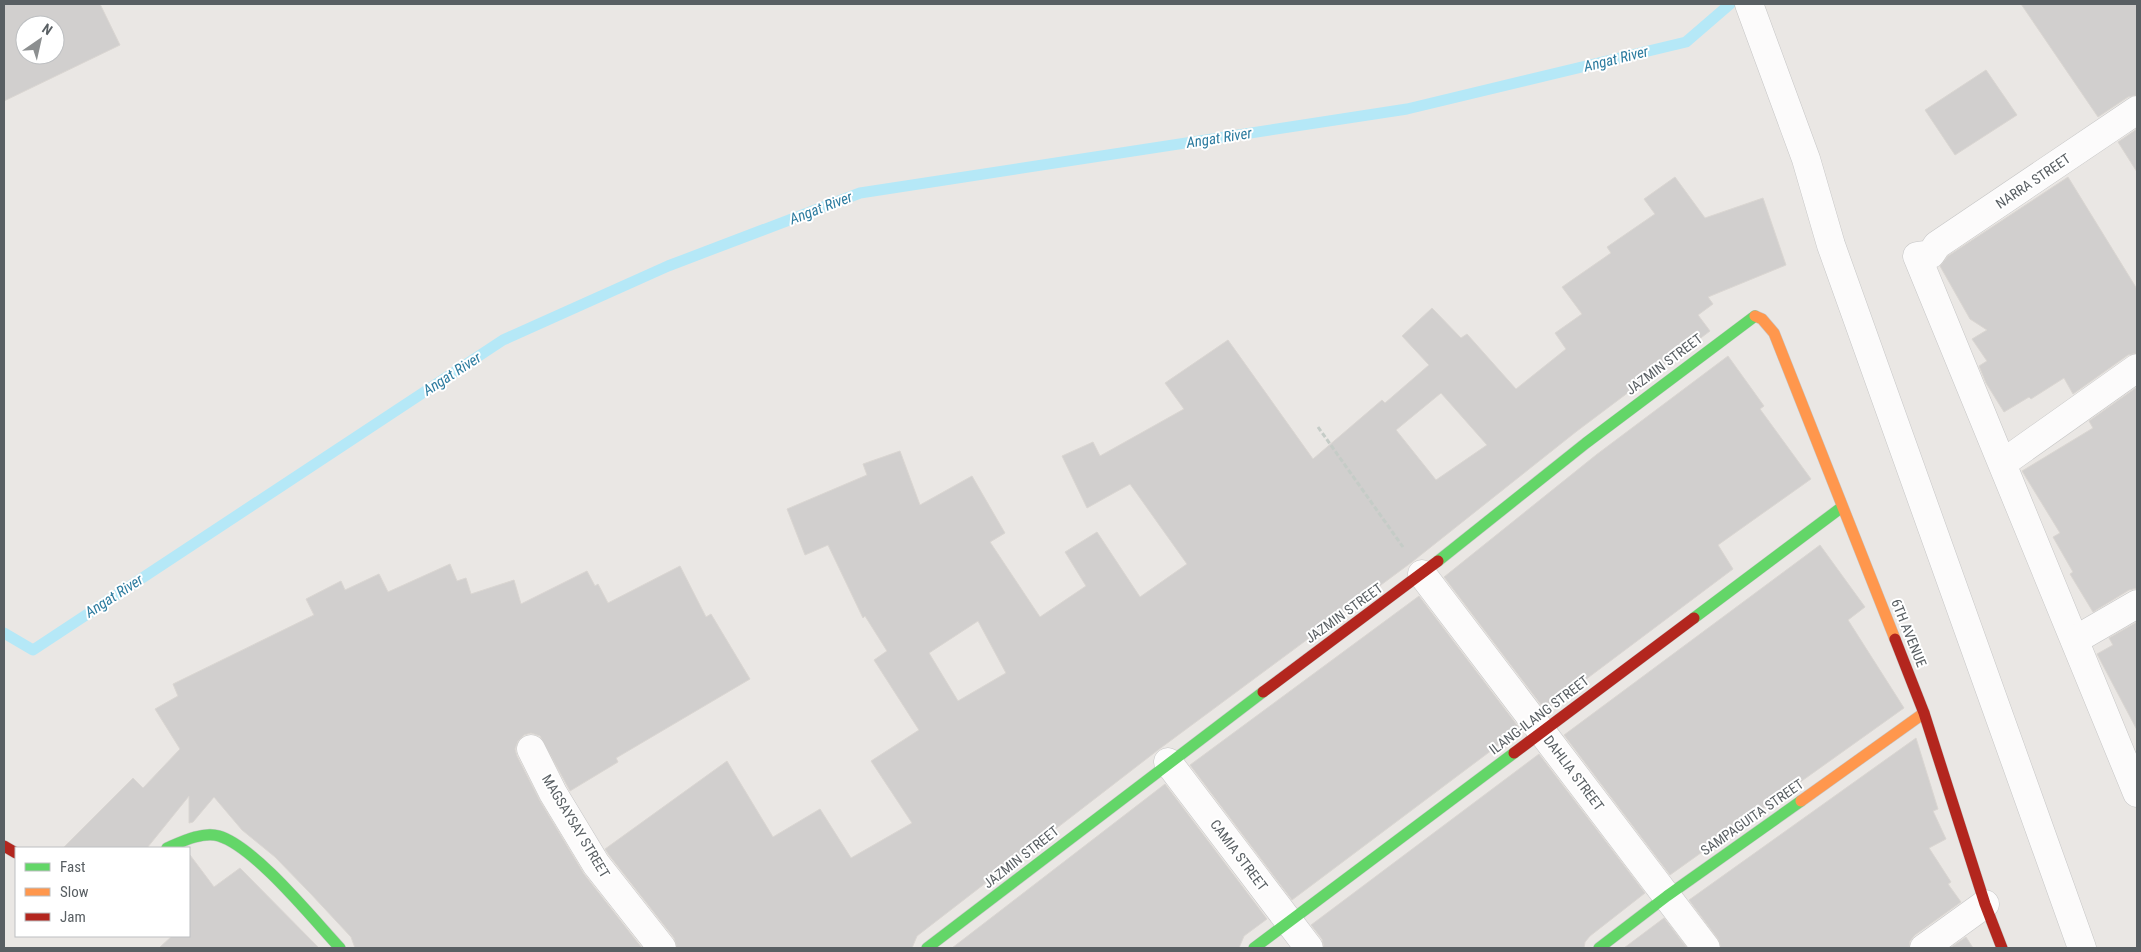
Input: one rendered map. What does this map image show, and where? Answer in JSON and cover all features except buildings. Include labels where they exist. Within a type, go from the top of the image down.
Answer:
[{"type":"street","points":[[1749,4],[1806,159],[1834,254],[2082,948]]},
{"type":"street","name":"NARRA STREET","points":[[2003,463],[1917,256],[1931,254],[1938,245],[2137,110]]},
{"type":"street","name":"JAZMIN STREET","points":[[928,948],[1168,762],[1422,574],[1586,442],[1749,318],[1755,316],[1762,319],[1774,333]]},
{"type":"street","name":"6TH AVENUE","points":[[1774,333],[1924,713],[2002,948]]},
{"type":"street","points":[[2137,368],[2003,463],[2137,793]]},
{"type":"street","name":"ILANG-ILANG STREET","points":[[1254,948],[1290,923],[1842,507]]},
{"type":"street","name":"DAHLIA STREET","points":[[1422,574],[1706,948]]},
{"type":"street","points":[[2075,640],[2137,604]]},
{"type":"street","name":"SAMPAGUITA STREET","points":[[1599,948],[1667,896],[1924,713]]},
{"type":"street","name":"MAGSAYSAY STREET","points":[[530,749],[553,793],[596,864],[662,948]]},
{"type":"street","name":"CAMIA STREET","points":[[1168,762],[1309,948]]},
{"type":"street","points":[[169,847],[185,839],[218,835],[246,851],[340,948]]},
{"type":"street","points":[[4,846],[15,852]]},
{"type":"street","points":[[1924,948],[1986,904]]},
{"type":"path","points":[[1318,427],[1422,574]]},
{"type":"waterway","name":"Angat River","points":[[4,633],[33,650],[503,340],[668,266],[860,193],[1407,109],[1686,42],[1730,4]]},
{"type":"traffic: fast","points":[[1438,561],[1586,443],[1755,316]]},
{"type":"traffic: fast","points":[[1694,618],[1842,507]]},
{"type":"traffic: fast","points":[[927,948],[1263,692]]},
{"type":"traffic: fast","points":[[1254,948],[1514,753]]},
{"type":"traffic: fast","points":[[1599,948],[1667,896],[1801,801]]},
{"type":"traffic: fast","points":[[170,847],[192,838],[206,835],[219,836],[233,843],[249,854],[283,885],[340,948]]},
{"type":"traffic: slow","points":[[1755,316],[1762,319],[1774,333],[1895,639]]},
{"type":"traffic: slow","points":[[1801,801],[1924,713]]},
{"type":"traffic: jam","points":[[1263,692],[1438,561]]},
{"type":"traffic: jam","points":[[1514,753],[1694,618]]},
{"type":"traffic: jam","points":[[1895,639],[1924,713],[1985,904],[2002,948]]},
{"type":"traffic: jam","points":[[4,846],[15,852]]}]
